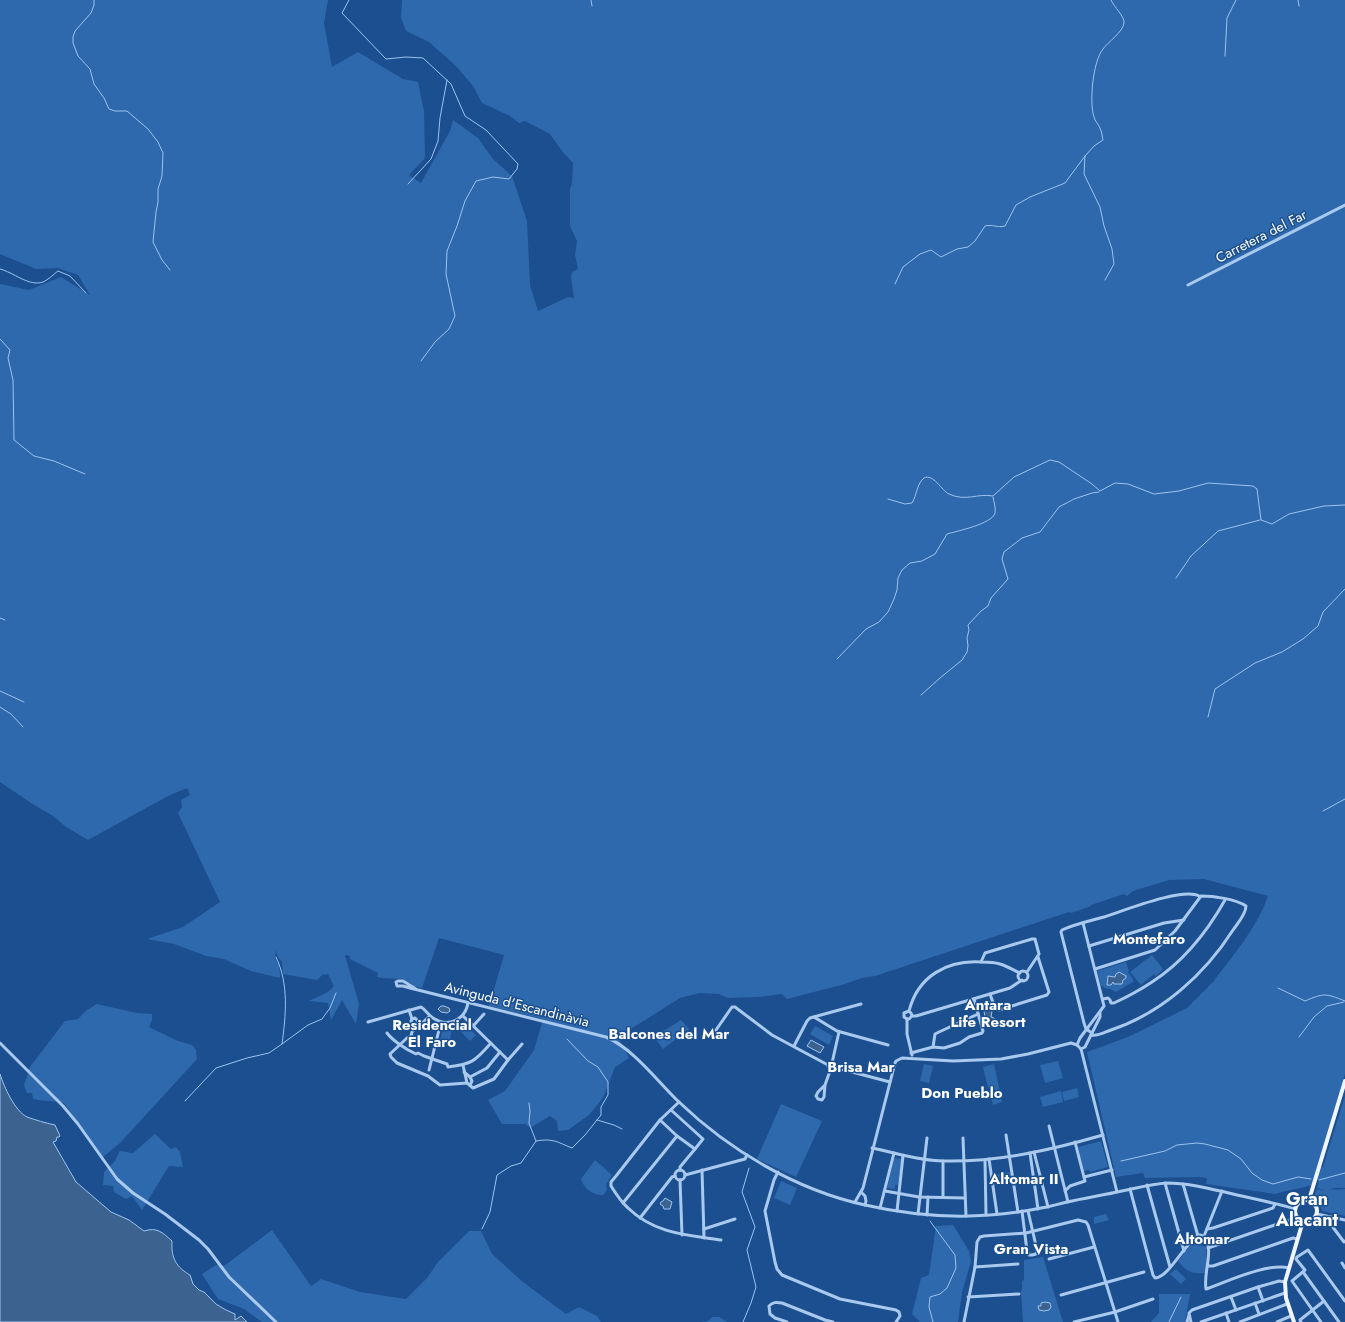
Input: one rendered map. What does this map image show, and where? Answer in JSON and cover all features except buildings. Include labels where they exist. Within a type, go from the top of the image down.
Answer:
[{"type":"main road","points":[[1309,1200],[1345,1082]]},
{"type":"main road","points":[[1309,1200],[1316,1205],[1317,1214],[1311,1220],[1303,1221],[1298,1217],[1296,1209],[1300,1202],[1309,1200]]},
{"type":"main road","points":[[1294,1322],[1287,1304],[1285,1282],[1303,1221]]},
{"type":"street","name":"Carretera del Far","points":[[1188,285],[1345,205]]},
{"type":"street","points":[[1185,894],[1225,900],[1243,904],[1247,908],[1222,947],[1200,972],[1174,995],[1142,1016],[1098,1035],[1091,1034],[1086,1029],[1061,932],[1062,930],[1164,898],[1185,894]]},
{"type":"street","points":[[1095,969],[1155,950],[1175,931],[1200,896]]},
{"type":"street","points":[[1103,999],[1108,998],[1111,1003],[1114,1003],[1140,990],[1167,971],[1188,952],[1200,938],[1225,900]]},
{"type":"street","points":[[1089,946],[1164,923],[1184,920]]},
{"type":"street","points":[[1077,1045],[1086,1029],[1104,1006],[1083,923]]},
{"type":"street","points":[[907,1019],[912,1016],[1010,988],[1022,980],[1024,981],[1028,979],[1027,972],[1040,954],[1035,939],[1032,939],[984,953],[981,962]]},
{"type":"street","points":[[990,994],[995,1008],[999,1010],[1048,995],[1049,992],[1038,957]]},
{"type":"street","points":[[912,1058],[907,1034],[907,1019],[904,1017],[904,1014],[906,1011],[909,1011],[921,985],[932,974],[960,962],[999,964],[1020,973],[1024,971],[1027,972]]},
{"type":"street","points":[[1020,973],[1019,977],[1022,980]]},
{"type":"street","name":"Avinguda d'Escandinàvia","points":[[416,989],[403,981],[396,982],[397,986],[416,989],[606,1037],[616,1041],[679,1102],[718,1136],[747,1155],[810,1187],[866,1205],[927,1215],[986,1215],[1028,1211],[1147,1185],[1165,1183],[1183,1184],[1222,1191],[1296,1209]]},
{"type":"street","points":[[912,1053],[933,1047],[944,1048],[960,1043],[969,1037],[982,1033],[983,1031],[974,999]]},
{"type":"street","points":[[368,1022],[421,1007],[430,1016],[441,1022],[456,1021],[463,1016],[467,1009],[468,1003]]},
{"type":"street","points":[[794,1046],[810,1018],[861,1004]]},
{"type":"street","points":[[716,1030],[732,1007],[735,1007],[772,1035],[828,1065],[828,1067],[890,1082]]},
{"type":"street","points":[[409,1010],[412,1019],[411,1021],[416,1028]]},
{"type":"street","points":[[909,1011],[912,1016]]},
{"type":"street","points":[[1082,1049],[1085,1047],[1100,1017],[1100,1013]]},
{"type":"street","points":[[474,1025],[484,1014]]},
{"type":"street","points":[[933,1047],[936,1034],[978,1014]]},
{"type":"street","points":[[430,1016],[412,1032],[411,1036],[390,1054],[391,1058],[397,1064],[428,1076],[440,1085],[468,1084],[472,1082],[470,1077],[464,1072]]},
{"type":"street","points":[[463,1016],[474,1025],[508,1060]]},
{"type":"street","points":[[814,1017],[839,1032],[888,1045]]},
{"type":"street","points":[[412,1019],[415,1018],[418,1021]]},
{"type":"street","points":[[429,1070],[441,1022]]},
{"type":"street","points":[[826,1085],[834,1065],[832,1063],[839,1032]]},
{"type":"street","points":[[387,1033],[391,1038],[412,1052],[447,1064],[448,1066],[463,1065],[477,1059],[492,1043]]},
{"type":"street","points":[[0,1044],[63,1106],[78,1124],[117,1179],[133,1193],[164,1213],[199,1240],[208,1249],[229,1277],[276,1322]]},
{"type":"street","points":[[463,1065],[468,1084],[471,1088],[473,1088],[494,1079],[522,1044]]},
{"type":"street","points":[[855,1202],[864,1184],[872,1148],[896,1061],[902,1058],[953,1061],[1001,1059],[1067,1044],[1077,1045],[1082,1049],[1117,1192]]},
{"type":"street","points":[[470,1077],[487,1068],[500,1052]]},
{"type":"street","points":[[828,1065],[832,1063]]},
{"type":"street","points":[[679,1102],[660,1120],[610,1184],[623,1203],[640,1218],[658,1229],[682,1235],[721,1240]]},
{"type":"street","points":[[640,1218],[670,1180],[675,1176],[676,1172],[680,1170],[680,1167],[703,1139],[670,1110]]},
{"type":"street","points":[[660,1120],[677,1136],[695,1149]]},
{"type":"street","points":[[1049,1126],[1068,1202]]},
{"type":"street","points":[[1006,1134],[1018,1212]]},
{"type":"street","points":[[872,1148],[904,1156],[943,1161],[987,1160],[1054,1148],[1103,1135]]},
{"type":"street","points":[[623,1203],[677,1136]]},
{"type":"street","points":[[918,1214],[927,1138]]},
{"type":"street","points":[[963,1138],[966,1216]]},
{"type":"street","points":[[1065,1191],[1070,1186],[1085,1181],[1075,1142]]},
{"type":"street","points":[[1032,1152],[1048,1207]]},
{"type":"street","points":[[1032,1152],[1038,1209]]},
{"type":"street","points":[[880,1208],[894,1154]]},
{"type":"street","points":[[680,1180],[683,1179],[685,1175],[745,1159],[747,1155]]},
{"type":"street","points":[[897,1211],[904,1156]]},
{"type":"street","points":[[987,1160],[997,1214]]},
{"type":"street","points":[[986,1215],[987,1160]]},
{"type":"street","points":[[943,1161],[943,1197]]},
{"type":"street","points":[[680,1170],[684,1172],[685,1175]]},
{"type":"street","points":[[702,1170],[704,1238]]},
{"type":"street","points":[[1084,1177],[1112,1170]]},
{"type":"street","points":[[778,1172],[774,1180],[765,1211],[777,1269],[782,1275],[840,1299],[896,1310],[899,1312],[900,1316],[896,1322]]},
{"type":"street","points":[[675,1176],[680,1180]]},
{"type":"street","points":[[680,1180],[682,1235]]},
{"type":"street","points":[[1165,1183],[1184,1251]]},
{"type":"street","points":[[1183,1184],[1198,1236]]},
{"type":"street","points":[[1147,1185],[1170,1267]]},
{"type":"street","points":[[1130,1189],[1153,1276],[1155,1278],[1158,1278],[1177,1260],[1190,1242],[1198,1236],[1204,1236]]},
{"type":"street","points":[[885,1191],[928,1202]]},
{"type":"street","points":[[1204,1236],[1222,1191]]},
{"type":"street","points":[[861,1192],[865,1196],[866,1205]]},
{"type":"street","points":[[919,1199],[928,1197],[965,1198]]},
{"type":"street","points":[[927,1215],[928,1197]]},
{"type":"street","points":[[1207,1229],[1273,1208],[1275,1204]]},
{"type":"street","points":[[1022,1211],[1026,1233],[1027,1251],[1029,1255],[1032,1255],[1036,1254],[1037,1250],[1028,1211]]},
{"type":"street","points":[[1317,1214],[1345,1220]]},
{"type":"street","points":[[1208,1248],[1298,1217]]},
{"type":"street","points":[[704,1229],[735,1219]]},
{"type":"street","points":[[964,1322],[975,1267],[977,1242],[980,1238],[984,1236],[1033,1232],[1078,1220],[1082,1220],[1088,1225],[1118,1322]]},
{"type":"street","points":[[1329,1222],[1344,1242],[1345,1241]]},
{"type":"street","points":[[1204,1236],[1207,1240],[1208,1248],[1208,1266],[1204,1281],[1206,1289],[1263,1269],[1280,1266],[1288,1268]]},
{"type":"street","points":[[1208,1266],[1212,1266],[1293,1238],[1297,1239]]},
{"type":"street","points":[[1049,1259],[1094,1247]]},
{"type":"street","points":[[1339,1322],[1303,1272],[1305,1270],[1296,1259],[1297,1257],[1308,1250],[1345,1301]]},
{"type":"street","points":[[1342,1263],[1345,1268]]},
{"type":"street","points":[[975,1267],[1018,1264]]},
{"type":"street","points":[[1061,1295],[1144,1272]]},
{"type":"street","points":[[1303,1272],[1292,1280],[1321,1322]]},
{"type":"street","points":[[1187,1322],[1189,1313],[1192,1310],[1258,1287],[1278,1281],[1285,1282]]},
{"type":"street","points":[[1258,1287],[1263,1301]]},
{"type":"street","points":[[1201,1322],[1285,1293]]},
{"type":"street","points":[[968,1297],[1019,1294]]},
{"type":"street","points":[[1231,1297],[1236,1310]]},
{"type":"street","points":[[1074,1322],[1115,1312],[1153,1299]]},
{"type":"street","points":[[1300,1321],[1311,1312],[1312,1309],[1324,1301]]},
{"type":"street","points":[[787,1322],[775,1318],[770,1314],[770,1306],[772,1303],[782,1303],[833,1322]]},
{"type":"street","points":[[1255,1303],[1259,1314]]},
{"type":"street","points":[[1240,1322],[1287,1304]]},
{"type":"street","points":[[1189,1313],[1191,1322]]},
{"type":"street","points":[[1226,1313],[1229,1322]]},
{"type":"street","points":[[1277,1322],[1291,1316]]},
{"type":"street","points":[[1251,1318],[1253,1322]]},
{"type":"shaded area","points":[[0,0],[328,0],[324,23],[332,67],[358,52],[403,79],[418,82],[424,111],[425,158],[409,175],[421,183],[450,131],[453,120],[478,138],[493,159],[512,176],[527,221],[530,285],[538,311],[568,297],[574,298],[571,277],[572,272],[578,269],[575,255],[577,241],[570,226],[570,189],[572,183],[573,163],[550,134],[525,121],[519,123],[510,116],[482,103],[473,86],[456,66],[429,42],[406,31],[401,18],[402,0],[1345,0],[1345,1074],[1318,1167],[1323,1167],[1345,1096],[1345,1188],[1334,1188],[1329,1190],[1345,1189],[1345,1216],[1322,1211],[1318,1201],[1314,1197],[1317,1189],[1326,1191],[1317,1188],[1319,1180],[1314,1181],[1312,1185],[1275,1194],[1206,1184],[1207,1178],[1199,1177],[1145,1178],[1143,1173],[1116,1177],[1087,1052],[1128,1037],[1187,1008],[1215,980],[1238,949],[1252,929],[1268,896],[1204,879],[1169,880],[1133,891],[1127,896],[1124,894],[1071,913],[1069,912],[875,976],[862,978],[787,999],[782,994],[758,997],[728,998],[719,994],[699,993],[680,998],[618,1037],[629,1058],[615,1067],[603,1098],[589,1115],[568,1130],[558,1131],[557,1121],[550,1116],[530,1128],[526,1124],[502,1124],[488,1100],[505,1091],[534,1050],[543,1019],[489,1006],[504,955],[439,938],[422,988],[414,986],[403,979],[377,977],[378,973],[350,959],[350,956],[345,955],[359,1004],[356,1024],[342,1000],[331,1020],[328,1003],[309,1001],[328,992],[334,986],[328,974],[322,975],[317,980],[283,974],[282,962],[277,956],[276,950],[275,958],[280,970],[280,978],[251,971],[224,959],[206,956],[174,944],[147,939],[183,927],[220,902],[178,813],[182,807],[181,800],[190,795],[187,788],[168,796],[88,840],[66,827],[53,816],[0,782],[0,284],[29,290],[61,277],[90,295],[78,275],[58,268],[36,269],[0,254]]},
{"type":"shaded area","points":[[1152,955],[1163,969],[1156,976],[1154,974],[1141,985],[1130,972]]},
{"type":"shaded area","points":[[1126,962],[1128,972],[1133,979],[1133,982],[1116,992],[1101,986],[1097,971]]},
{"type":"shaded area","points":[[1119,972],[1126,976],[1122,984],[1114,984],[1113,982],[1111,985],[1107,985],[1108,976],[1115,977]]},
{"type":"shaded area","points":[[985,1001],[989,1001],[989,1006],[992,1011],[991,1017],[994,1018],[995,1021],[993,1024],[989,1025],[989,1020],[985,1019],[983,1005]]},
{"type":"shaded area","points":[[97,1004],[137,1013],[152,1014],[152,1020],[149,1027],[178,1041],[192,1045],[196,1050],[197,1059],[120,1143],[103,1157],[64,1103],[33,1099],[32,1093],[27,1093],[24,1085],[30,1067],[65,1021],[78,1019],[87,1010]]},
{"type":"shaded area","points":[[441,1006],[449,1008],[450,1011],[447,1013],[441,1012],[438,1009]]},
{"type":"shaded area","points":[[681,1020],[689,1029],[663,1049],[654,1037]]},
{"type":"shaded area","points":[[464,1023],[476,1035],[470,1041],[458,1029]]},
{"type":"shaded area","points":[[815,1026],[833,1036],[829,1045],[810,1034]]},
{"type":"shaded area","points":[[443,1028],[452,1030],[448,1046],[439,1044]]},
{"type":"shaded area","points":[[811,1040],[824,1047],[820,1053],[807,1046]]},
{"type":"shaded area","points":[[1058,1061],[1063,1078],[1045,1083],[1040,1065]]},
{"type":"shaded area","points":[[924,1064],[933,1066],[929,1083],[920,1081]]},
{"type":"shaded area","points":[[994,1064],[1002,1102],[993,1105],[989,1088],[991,1087],[988,1088],[983,1067]]},
{"type":"shaded area","points":[[0,1074],[10,1098],[18,1110],[27,1117],[55,1125],[60,1136],[53,1142],[76,1182],[111,1212],[129,1220],[144,1231],[156,1230],[165,1235],[172,1241],[172,1252],[175,1261],[181,1269],[190,1275],[193,1284],[216,1304],[235,1314],[235,1320],[241,1316],[247,1322],[0,1322]]},
{"type":"shaded area","points":[[1077,1088],[1079,1097],[1064,1101],[1062,1092]]},
{"type":"shaded area","points":[[1061,1091],[1063,1102],[1043,1107],[1040,1097]]},
{"type":"shaded area","points":[[781,1104],[822,1121],[796,1177],[757,1159]]},
{"type":"shaded area","points":[[155,1134],[171,1149],[176,1147],[180,1152],[183,1167],[169,1166],[142,1210],[132,1196],[126,1199],[114,1192],[113,1186],[103,1185],[104,1172],[115,1161],[120,1151],[133,1153]]},
{"type":"shaded area","points":[[1101,1141],[1108,1167],[1090,1172],[1089,1170],[1084,1171],[1078,1147]]},
{"type":"shaded area","points":[[894,1158],[902,1159],[898,1185],[895,1185],[895,1189],[887,1188]]},
{"type":"shaded area","points":[[595,1160],[612,1175],[606,1184],[607,1190],[603,1195],[595,1194],[589,1191],[584,1186],[581,1179]]},
{"type":"shaded area","points":[[1010,1172],[1011,1182],[997,1183],[997,1180],[993,1180],[993,1175]]},
{"type":"shaded area","points":[[781,1181],[797,1188],[790,1205],[774,1198]]},
{"type":"shaded area","points":[[665,1198],[672,1202],[670,1209],[664,1209],[660,1204]]},
{"type":"shaded area","points":[[1106,1214],[1109,1220],[1094,1224],[1094,1217]]},
{"type":"shaded area","points":[[953,1225],[969,1251],[971,1262],[962,1292],[958,1322],[920,1322],[912,1314],[921,1278],[929,1275],[936,1226]]},
{"type":"shaded area","points":[[272,1230],[311,1286],[321,1279],[360,1292],[406,1299],[427,1278],[438,1262],[469,1231],[481,1231],[492,1254],[523,1282],[566,1314],[579,1307],[597,1316],[601,1322],[262,1322],[244,1309],[218,1299],[202,1274],[218,1264],[224,1266]]},
{"type":"shaded area","points":[[1193,1242],[1206,1247],[1207,1267],[1205,1273],[1190,1272],[1178,1261]]},
{"type":"shaded area","points":[[1043,1257],[1063,1322],[1023,1322],[1021,1291],[1022,1282],[1024,1279],[1024,1260]]},
{"type":"shaded area","points":[[1176,1269],[1186,1279],[1181,1284],[1170,1274]]},
{"type":"shaded area","points":[[1159,1294],[1190,1294],[1185,1322],[1151,1322],[1159,1313]]},
{"type":"shaded area","points":[[1041,1303],[1050,1303],[1051,1307],[1049,1310],[1039,1310],[1038,1306],[1041,1306]]},
{"type":"shaded area","points":[[712,1317],[719,1317],[728,1322],[702,1322],[708,1321]]},
{"type":"waterway","points":[[94,0],[91,13],[75,31],[73,43],[78,56],[90,69],[94,84],[104,98],[109,109],[115,111],[127,111],[148,129],[158,142],[163,153],[162,176],[158,189],[158,202],[153,242],[162,260],[170,270]]},
{"type":"waterway","points":[[349,0],[342,13],[386,59],[406,57],[423,58],[451,84],[465,116],[486,130],[518,164],[517,169],[509,179],[493,177],[476,181],[465,201],[447,251],[446,274],[455,316],[449,329],[435,342],[421,361]]},
{"type":"waterway","points":[[591,0],[592,6]]},
{"type":"waterway","points":[[895,284],[903,267],[920,254],[931,250],[941,257],[957,249],[968,247],[975,241],[985,226],[1005,226],[1016,205],[1030,197],[1065,183],[1085,156],[1094,146],[1103,140],[1101,130],[1094,118],[1092,102],[1094,72],[1103,49],[1121,30],[1124,23],[1123,18],[1111,0]]},
{"type":"waterway","points":[[1225,56],[1227,18],[1236,0]]},
{"type":"waterway","points":[[1298,0],[1299,6]]},
{"type":"waterway","points":[[408,184],[431,159],[438,141],[440,118],[447,80]]},
{"type":"waterway","points":[[1085,156],[1084,174],[1100,207],[1104,226],[1112,249],[1114,264],[1105,280]]},
{"type":"waterway","points":[[0,269],[27,281],[38,283],[45,281],[58,271],[70,276],[86,293]]},
{"type":"waterway","points":[[0,339],[10,350],[8,358],[13,380],[14,440],[34,456],[54,461],[85,474]]},
{"type":"waterway","points":[[888,499],[905,504],[912,503],[920,483],[927,477],[934,480],[946,492],[955,496],[993,496],[1014,477],[1050,460],[1059,462],[1100,491],[1115,483],[1128,484],[1154,494],[1179,491],[1208,483],[1253,486],[1257,489],[1261,520],[1272,524],[1289,514],[1324,506],[1345,505]]},
{"type":"waterway","points":[[921,695],[962,660],[967,652],[968,625],[988,606],[991,598],[1008,579],[1002,559],[1004,552],[1022,538],[1040,532],[1059,507],[1074,499],[1099,492]]},
{"type":"waterway","points":[[837,659],[866,629],[879,622],[888,612],[894,599],[897,590],[898,578],[902,570],[910,563],[922,561],[935,554],[947,534],[981,524],[992,517],[995,513],[993,497]]},
{"type":"waterway","points":[[1176,578],[1191,556],[1218,531],[1260,520]]},
{"type":"waterway","points":[[1208,717],[1215,689],[1255,663],[1282,652],[1303,639],[1318,626],[1323,612],[1345,589]]},
{"type":"waterway","points":[[0,618],[5,620]]},
{"type":"waterway","points":[[0,691],[24,702]]},
{"type":"waterway","points":[[0,707],[11,714],[23,727]]},
{"type":"waterway","points":[[1323,811],[1345,799]]},
{"type":"waterway","points":[[185,1101],[216,1068],[269,1053],[282,1044],[285,1022],[285,989],[276,957]]},
{"type":"waterway","points":[[1278,988],[1305,1001],[1321,995],[1329,995],[1345,1001]]},
{"type":"waterway","points":[[282,1044],[308,1025],[322,1019],[330,1008],[336,993]]},
{"type":"waterway","points":[[1299,1037],[1314,1017],[1327,1006],[1344,1002]]},
{"type":"waterway","points":[[482,1229],[490,1212],[497,1175],[511,1166],[521,1163],[536,1141],[551,1140],[572,1148],[601,1115],[601,1107],[608,1095],[608,1082],[598,1067],[588,1061],[567,1039]]},
{"type":"waterway","points":[[529,1103],[529,1123],[536,1141]]},
{"type":"waterway","points":[[597,1120],[622,1129]]},
{"type":"waterway","points":[[1121,1161],[1165,1151],[1177,1145],[1197,1143],[1228,1150],[1241,1159],[1252,1173],[1262,1180],[1273,1184],[1298,1177],[1311,1179]]},
{"type":"waterway","points":[[743,1322],[756,1287],[747,1250],[755,1227],[742,1192],[749,1168]]},
{"type":"waterway","points":[[1319,1180],[1345,1173]]},
{"type":"waterway","points":[[930,1221],[955,1255],[956,1268],[947,1288],[940,1294],[930,1297],[929,1307],[933,1322]]},
{"type":"waterway","points":[[1169,1322],[1181,1297]]},
{"type":"district","name":"Montefaro","points":[[1149,939]]},
{"type":"district","name":"Antara Life Resort","points":[[988,1014]]},
{"type":"district","name":"Residencial El Faro","points":[[432,1034]]},
{"type":"district","name":"Balcones del Mar","points":[[669,1034]]},
{"type":"district","name":"Brisa Mar","points":[[861,1067]]},
{"type":"district","name":"Don Pueblo","points":[[962,1093]]},
{"type":"district","name":"Altomar II","points":[[1024,1179]]},
{"type":"district","name":"Gran Alacant","points":[[1307,1209]]},
{"type":"district","name":"Altomar","points":[[1202,1239]]},
{"type":"district","name":"Gran Vista","points":[[1031,1249]]}]
